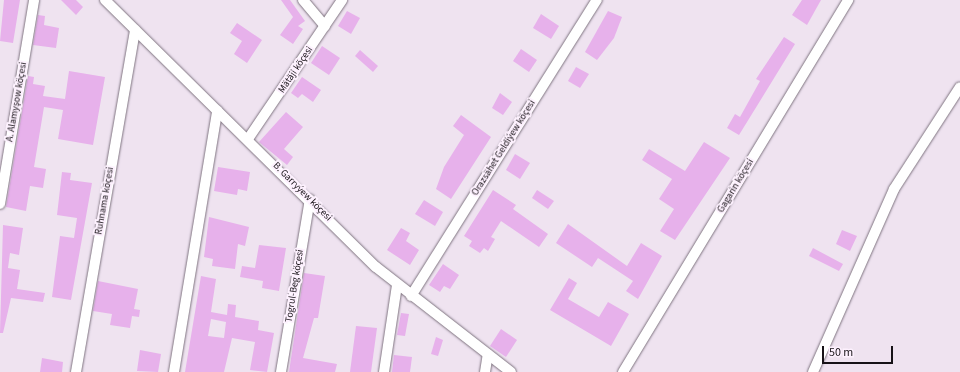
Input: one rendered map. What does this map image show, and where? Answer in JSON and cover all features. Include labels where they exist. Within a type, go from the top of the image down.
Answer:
[{"type":"street","name":"A. Alamyşow köçesi","points":[[0,204],[34,0]]},
{"type":"street","name":"B. Garryýew köçesi","points":[[104,0],[217,112],[248,139],[398,285],[511,372]]},
{"type":"street","points":[[303,0],[324,26]]},
{"type":"street","name":"Mätäji köçesi","points":[[248,139],[342,0]]},
{"type":"street","name":"Orazsähet Geldiýew köçesi","points":[[411,296],[597,0]]},
{"type":"street","name":"Gagarin köçesi","points":[[623,372],[848,0]]},
{"type":"street","name":"Ruhnama köçesi","points":[[76,372],[135,30]]},
{"type":"street","points":[[813,372],[894,189],[960,87]]},
{"type":"street","points":[[174,372],[217,112]]},
{"type":"street","name":"Togrul-Beg köçesi","points":[[281,372],[310,199]]},
{"type":"street","points":[[384,372],[398,285]]},
{"type":"street","points":[[486,372],[488,354]]},
{"type":"building","points":[[4,0],[20,0],[13,43],[0,41]]},
{"type":"building","points":[[61,0],[76,0],[83,7],[76,15]]},
{"type":"building","points":[[281,0],[290,0],[305,21],[298,26],[303,29],[293,44],[280,35],[293,17]]},
{"type":"building","points":[[802,0],[821,0],[807,25],[792,15]]},
{"type":"building","points":[[347,11],[360,18],[351,34],[338,26]]},
{"type":"building","points":[[608,11],[622,17],[614,38],[597,60],[585,52]]},
{"type":"building","points":[[541,14],[559,26],[551,39],[533,28]]},
{"type":"building","points":[[38,15],[45,16],[44,25],[59,28],[56,48],[33,45]]},
{"type":"building","points":[[237,23],[262,40],[247,63],[234,54],[242,41],[230,33]]},
{"type":"building","points":[[784,37],[795,44],[739,135],[727,128],[735,114],[740,117],[760,81],[756,79]]},
{"type":"building","points":[[322,46],[340,58],[329,75],[311,63]]},
{"type":"building","points":[[521,49],[537,60],[529,72],[513,61]]},
{"type":"building","points":[[360,50],[378,66],[373,72],[355,56]]},
{"type":"building","points":[[576,67],[589,74],[580,88],[568,81]]},
{"type":"building","points":[[69,71],[105,77],[93,145],[58,139],[63,110],[44,107],[34,167],[46,169],[43,188],[30,186],[26,211],[6,207],[28,76],[34,77],[33,84],[45,86],[43,96],[65,99]]},
{"type":"building","points":[[302,77],[321,90],[313,102],[302,94],[298,98],[291,93]]},
{"type":"building","points":[[500,93],[512,102],[503,115],[492,108]]},
{"type":"building","points":[[286,112],[303,127],[284,149],[293,157],[287,165],[259,142]]},
{"type":"building","points":[[461,115],[491,137],[451,199],[436,189],[444,167],[464,135],[453,126]]},
{"type":"building","points":[[704,142],[730,158],[675,240],[660,231],[674,209],[659,199],[672,179],[642,160],[649,149],[685,171]]},
{"type":"building","points":[[515,154],[530,163],[520,179],[506,170]]},
{"type":"building","points":[[218,167],[250,172],[247,191],[238,189],[237,195],[214,191]]},
{"type":"building","points":[[62,172],[71,173],[70,180],[92,183],[71,300],[52,297],[60,236],[74,238],[77,218],[57,215]]},
{"type":"building","points":[[493,190],[516,205],[513,209],[548,234],[539,247],[501,221],[491,237],[495,239],[488,251],[484,248],[480,253],[469,246],[472,241],[464,236]]},
{"type":"building","points":[[537,190],[554,201],[548,209],[532,198]]},
{"type":"building","points":[[424,200],[443,212],[435,226],[415,214]]},
{"type":"building","points":[[209,217],[249,227],[245,246],[238,244],[235,269],[212,266],[213,259],[204,257]]},
{"type":"building","points":[[568,224],[627,266],[641,243],[662,256],[638,299],[626,291],[633,281],[598,258],[592,267],[556,243]]},
{"type":"building","points":[[3,225],[23,228],[19,255],[10,253],[8,268],[20,270],[17,289],[45,293],[43,302],[11,298],[3,333],[0,333]]},
{"type":"building","points":[[401,228],[410,233],[406,241],[419,250],[410,265],[387,250]]},
{"type":"building","points":[[842,230],[857,236],[850,251],[836,244]]},
{"type":"building","points":[[259,245],[286,248],[279,291],[262,288],[263,281],[240,277],[242,266],[255,268]]},
{"type":"building","points":[[813,248],[843,264],[839,271],[809,256]]},
{"type":"building","points":[[443,264],[459,275],[450,289],[444,286],[440,292],[429,285]]},
{"type":"building","points":[[304,273],[325,276],[318,318],[314,318],[303,358],[337,364],[335,372],[289,372]]},
{"type":"building","points":[[201,276],[216,279],[211,312],[227,315],[228,304],[236,305],[235,317],[259,321],[258,330],[274,333],[267,372],[250,370],[255,342],[232,338],[224,372],[185,372]],"holes":[[[211,319],[226,322],[224,338],[208,336]]]},
{"type":"building","points":[[569,278],[577,283],[568,299],[599,317],[608,302],[629,314],[611,346],[550,310]]},
{"type":"building","points":[[98,281],[138,289],[134,309],[140,310],[139,317],[132,316],[130,328],[110,325],[112,314],[93,311]]},
{"type":"building","points":[[401,313],[409,314],[405,336],[397,335]]},
{"type":"building","points":[[356,326],[377,328],[371,372],[350,372]]},
{"type":"building","points":[[501,329],[517,340],[506,357],[490,346]]},
{"type":"building","points":[[436,337],[443,340],[438,356],[431,354]]},
{"type":"building","points":[[140,350],[161,354],[158,372],[137,371]]},
{"type":"building","points":[[394,355],[412,357],[410,372],[392,372]]},
{"type":"building","points":[[42,358],[63,362],[62,372],[40,372]]}]
